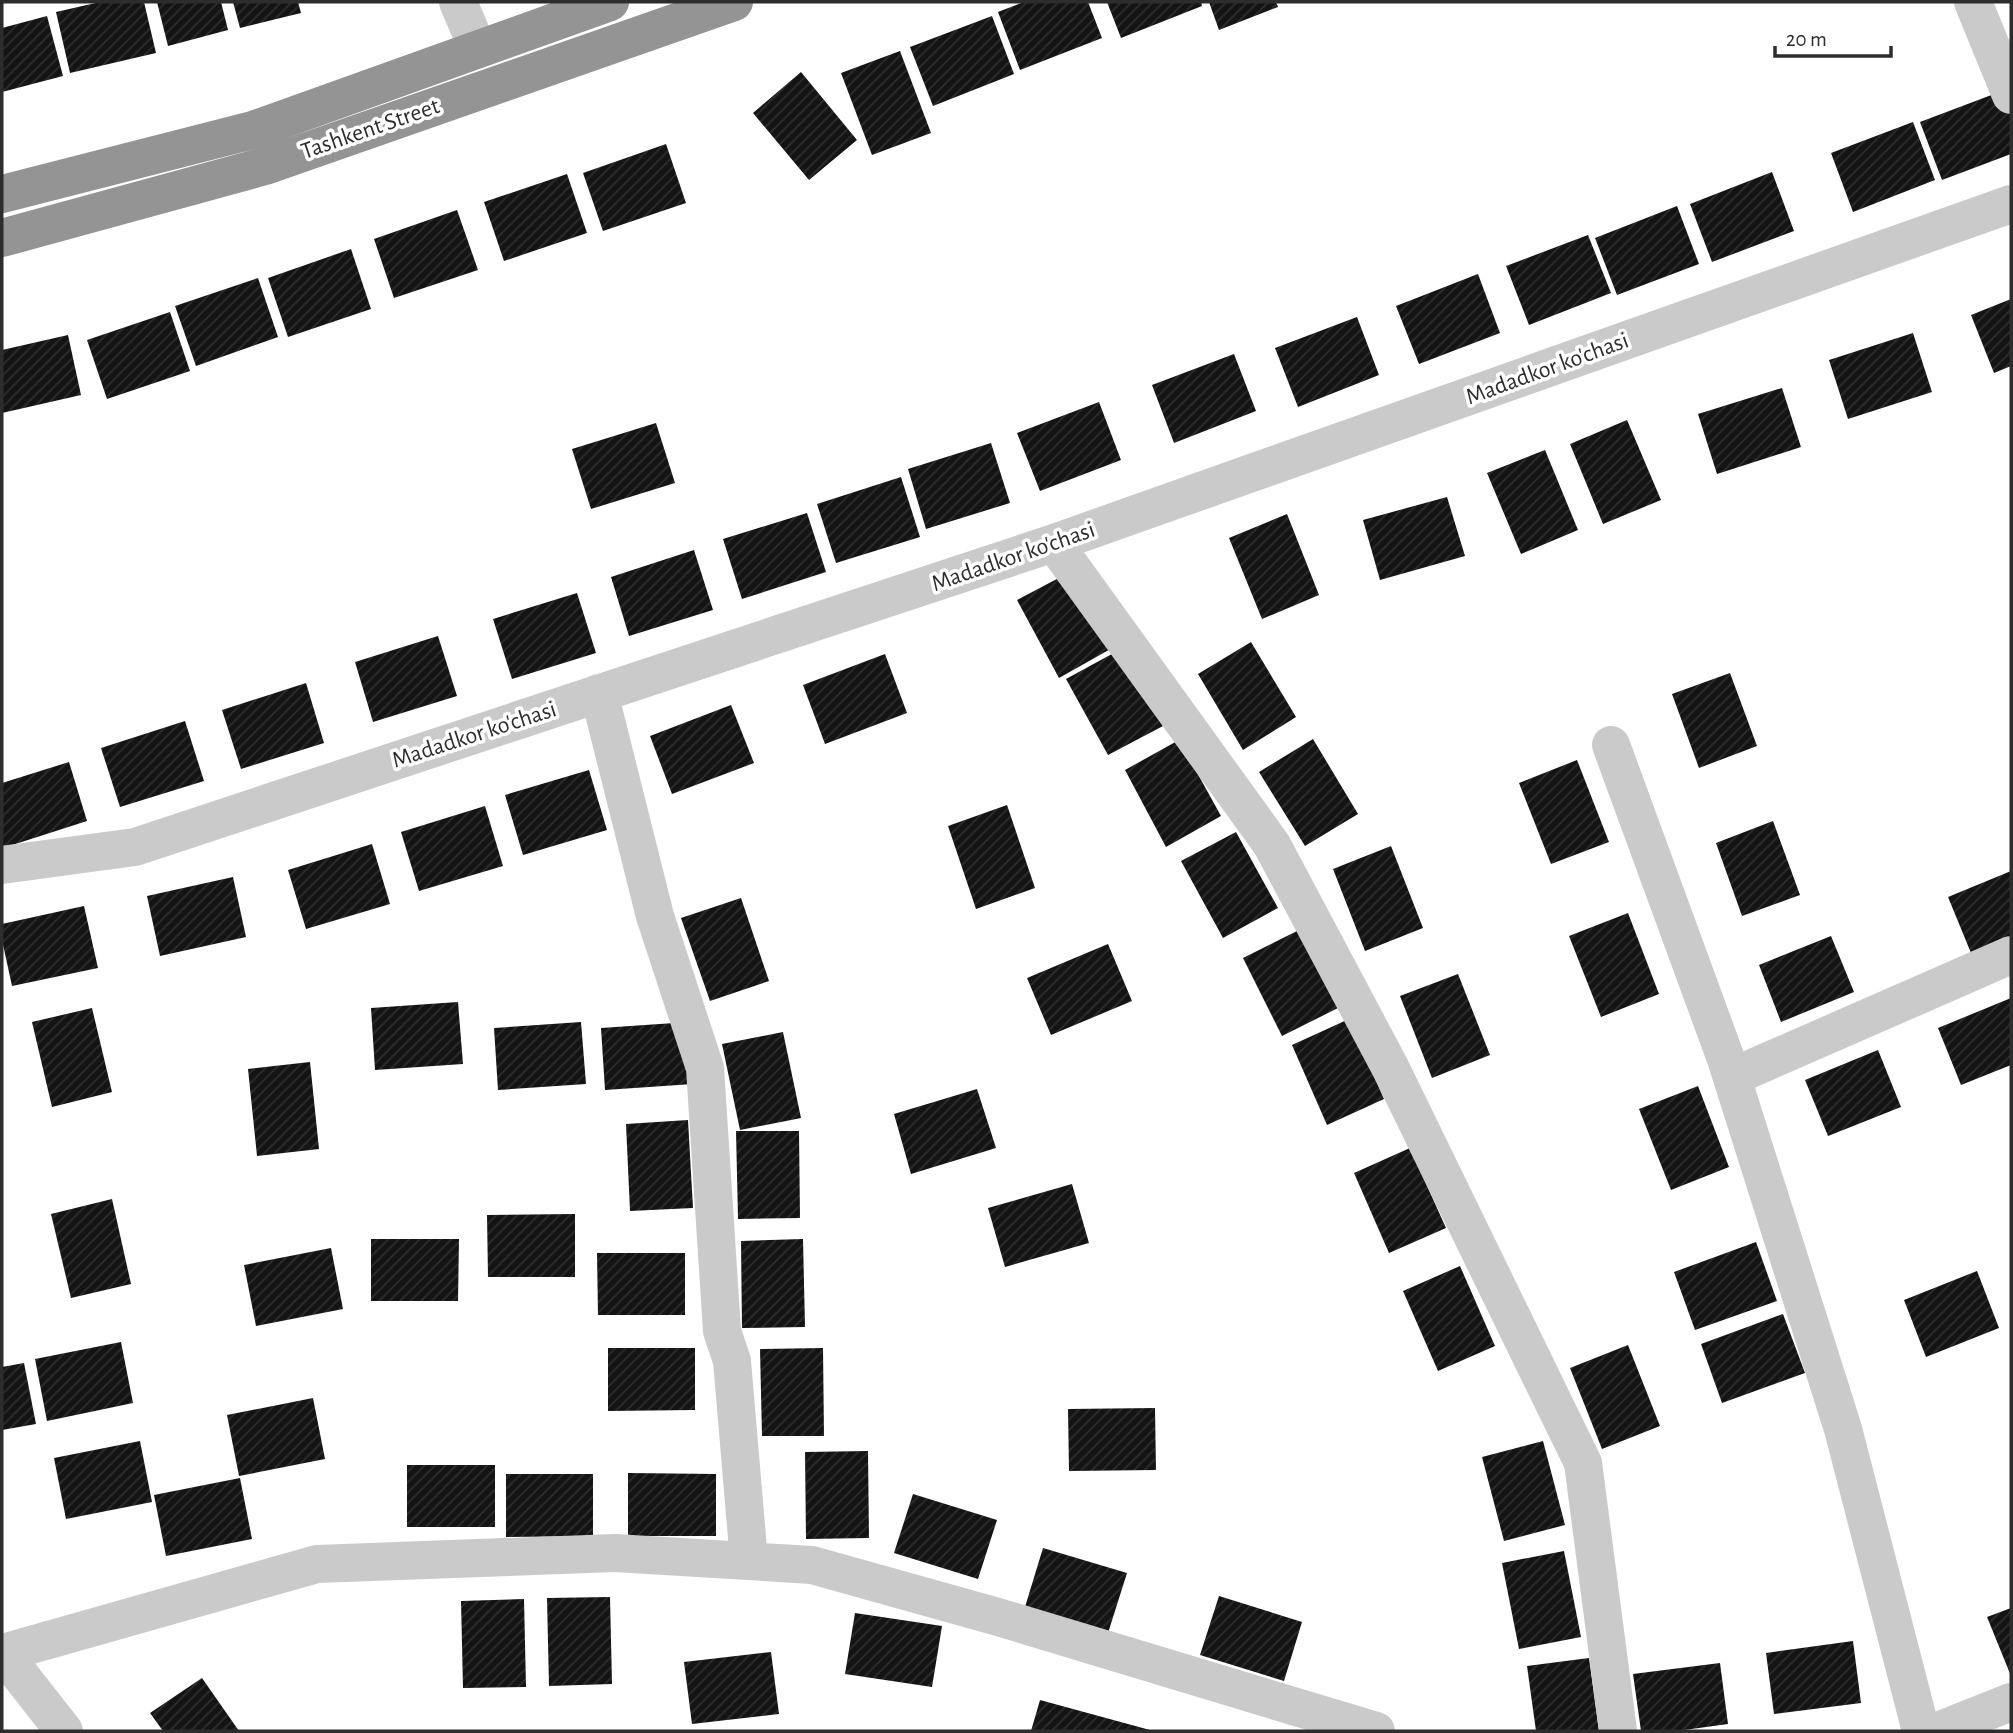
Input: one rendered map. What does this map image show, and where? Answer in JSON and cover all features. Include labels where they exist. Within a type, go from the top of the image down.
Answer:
[{"type":"highway","name":"Tashkent Street","points":[[2,194],[253,130],[610,2]]},
{"type":"highway","name":"Tashkent Street","points":[[2,238],[265,166],[734,2]]},
{"type":"street","points":[[458,2],[478,49]]},
{"type":"street","points":[[1973,2],[2011,95]]},
{"type":"street","name":"Madadkor ko'chasi","points":[[2,865],[135,847],[1054,542],[2011,204]]},
{"type":"street","points":[[1054,542],[1272,845],[1391,1069],[1583,1463],[1618,1731]]},
{"type":"street","points":[[599,693],[655,916],[705,1068],[722,1331],[732,1361],[749,1561]]},
{"type":"street","points":[[1611,746],[1731,1077],[1843,1429],[1921,1731]]},
{"type":"street","points":[[1731,1077],[2011,955]]},
{"type":"street","points":[[64,1731],[2,1652],[317,1564],[615,1553],[812,1565],[998,1617],[1376,1731]]},
{"type":"street","points":[[1938,1731],[2011,1702]]},
{"type":"building","points":[[100,2],[144,2],[156,53],[70,73],[56,12]]},
{"type":"building","points":[[157,2],[221,2],[228,30],[168,46]]},
{"type":"building","points":[[233,2],[298,2],[301,13],[240,28]]},
{"type":"building","points":[[1024,2],[1088,2],[1102,38],[1020,70],[998,12]]},
{"type":"building","points":[[1107,2],[1201,2],[1202,6],[1121,38]]},
{"type":"building","points":[[1209,2],[1276,2],[1278,7],[1219,30]]},
{"type":"building","points":[[47,16],[63,76],[2,92],[2,28]]},
{"type":"building","points":[[992,16],[1014,74],[933,106],[910,47]]},
{"type":"building","points":[[900,51],[931,133],[872,155],[841,73]]},
{"type":"building","points":[[801,72],[857,140],[809,180],[753,113]]},
{"type":"building","points":[[2002,91],[2011,116],[2011,154],[1942,180],[1920,122]]},
{"type":"building","points":[[1913,122],[1935,180],[1853,212],[1831,153]]},
{"type":"building","points":[[666,144],[686,203],[603,231],[583,173]]},
{"type":"building","points":[[1772,172],[1794,231],[1712,262],[1690,204]]},
{"type":"building","points":[[567,174],[587,233],[504,261],[484,202]]},
{"type":"building","points":[[1677,206],[1699,264],[1617,295],[1595,238]]},
{"type":"building","points":[[457,210],[478,270],[394,298],[374,239]]},
{"type":"building","points":[[1588,235],[1611,293],[1529,325],[1506,266]]},
{"type":"building","points":[[351,249],[371,309],[288,337],[268,278]]},
{"type":"building","points":[[1478,274],[1500,333],[1419,364],[1396,306]]},
{"type":"building","points":[[258,278],[278,337],[196,366],[175,306]]},
{"type":"building","points":[[2011,299],[2011,366],[1994,373],[1971,315]]},
{"type":"building","points":[[170,312],[190,371],[107,399],[87,340]]},
{"type":"building","points":[[1357,317],[1379,375],[1298,407],[1275,348]]},
{"type":"building","points":[[1913,333],[1932,392],[1848,419],[1829,360]]},
{"type":"building","points":[[68,335],[81,395],[2,413],[2,350]]},
{"type":"building","points":[[1234,354],[1256,411],[1174,443],[1152,385]]},
{"type":"building","points":[[1782,388],[1801,447],[1717,474],[1698,414]]},
{"type":"building","points":[[1099,402],[1121,460],[1040,491],[1017,433]]},
{"type":"building","points":[[1627,420],[1661,500],[1603,524],[1570,444]]},
{"type":"building","points":[[656,423],[675,483],[591,509],[572,449]]},
{"type":"building","points":[[991,443],[1010,503],[926,529],[908,469]]},
{"type":"building","points":[[1545,450],[1578,530],[1521,554],[1487,473]]},
{"type":"building","points":[[901,477],[920,537],[836,563],[817,504]]},
{"type":"building","points":[[1447,497],[1465,556],[1380,580],[1363,520]]},
{"type":"building","points":[[807,513],[826,572],[742,599],[723,539]]},
{"type":"building","points":[[1287,514],[1319,595],[1262,619],[1229,538]]},
{"type":"building","points":[[694,550],[713,610],[629,636],[611,577]]},
{"type":"building","points":[[1072,571],[1114,647],[1059,678],[1017,600]]},
{"type":"building","points":[[577,593],[596,653],[512,679],[493,619]]},
{"type":"building","points":[[438,636],[457,696],[373,722],[355,662]]},
{"type":"building","points":[[1251,642],[1296,717],[1243,750],[1198,674]]},
{"type":"building","points":[[1121,649],[1163,726],[1108,755],[1066,679]]},
{"type":"building","points":[[885,654],[907,713],[825,744],[803,685]]},
{"type":"building","points":[[1730,673],[1757,746],[1699,768],[1672,694]]},
{"type":"building","points":[[306,683],[324,743],[241,769],[222,710]]},
{"type":"building","points":[[731,705],[754,763],[672,794],[650,736]]},
{"type":"building","points":[[185,721],[204,781],[120,807],[101,748]]},
{"type":"building","points":[[1313,739],[1358,814],[1305,846],[1259,772]]},
{"type":"building","points":[[1179,740],[1221,816],[1166,847],[1125,770]]},
{"type":"building","points":[[1577,760],[1609,842],[1551,864],[1519,783]]},
{"type":"building","points":[[69,762],[87,821],[3,848],[2,783]]},
{"type":"building","points":[[589,770],[607,830],[523,855],[505,795]]},
{"type":"building","points":[[1007,805],[1035,888],[976,909],[948,826]]},
{"type":"building","points":[[485,806],[503,866],[419,891],[401,832]]},
{"type":"building","points":[[1773,821],[1800,895],[1742,916],[1716,843]]},
{"type":"building","points":[[1236,832],[1278,908],[1223,938],[1181,861]]},
{"type":"building","points":[[372,844],[390,904],[306,929],[288,870]]},
{"type":"building","points":[[1391,846],[1423,928],[1365,951],[1333,869]]},
{"type":"building","points":[[2011,871],[2011,937],[1971,953],[1948,897]]},
{"type":"building","points":[[233,877],[246,937],[160,956],[147,896]]},
{"type":"building","points":[[741,898],[769,981],[710,1001],[681,918]]},
{"type":"building","points":[[84,906],[98,968],[12,986],[2,940],[2,924]]},
{"type":"building","points":[[1628,913],[1659,994],[1601,1017],[1569,936]]},
{"type":"building","points":[[1299,930],[1338,1008],[1282,1036],[1243,958]]},
{"type":"building","points":[[1831,936],[1854,992],[1781,1022],[1759,965]]},
{"type":"building","points":[[1108,944],[1132,1001],[1051,1035],[1027,978]]},
{"type":"building","points":[[1458,974],[1490,1055],[1432,1078],[1400,996]]},
{"type":"building","points":[[2011,998],[2011,1065],[1961,1085],[1938,1028]]},
{"type":"building","points":[[458,1002],[463,1064],[375,1070],[371,1008]]},
{"type":"building","points":[[92,1008],[112,1092],[52,1107],[32,1022]]},
{"type":"building","points":[[1349,1019],[1384,1099],[1327,1125],[1292,1045]]},
{"type":"building","points":[[581,1022],[586,1084],[498,1090],[494,1028]]},
{"type":"building","points":[[689,1022],[693,1084],[605,1090],[601,1028]]},
{"type":"building","points":[[783,1032],[801,1118],[740,1130],[722,1044]]},
{"type":"building","points":[[1878,1050],[1901,1107],[1828,1136],[1805,1080]]},
{"type":"building","points":[[310,1062],[319,1149],[257,1156],[248,1069]]},
{"type":"building","points":[[1698,1086],[1729,1167],[1671,1190],[1639,1109]]},
{"type":"building","points":[[977,1089],[996,1148],[911,1174],[894,1114]]},
{"type":"building","points":[[688,1120],[693,1208],[630,1211],[626,1124]]},
{"type":"building","points":[[736,1131],[799,1131],[800,1218],[738,1219]]},
{"type":"building","points":[[1410,1148],[1446,1228],[1389,1253],[1354,1173]]},
{"type":"building","points":[[1072,1184],[1089,1243],[1005,1267],[988,1208]]},
{"type":"building","points":[[112,1199],[131,1284],[71,1298],[51,1214]]},
{"type":"building","points":[[575,1214],[575,1277],[488,1277],[487,1215]]},
{"type":"building","points":[[371,1239],[459,1239],[458,1301],[371,1301]]},
{"type":"building","points":[[803,1239],[805,1327],[742,1328],[741,1241]]},
{"type":"building","points":[[1756,1242],[1777,1301],[1695,1330],[1674,1272]]},
{"type":"building","points":[[331,1248],[343,1309],[256,1326],[244,1265]]},
{"type":"building","points":[[597,1253],[685,1253],[685,1315],[598,1315]]},
{"type":"building","points":[[1460,1266],[1495,1346],[1438,1371],[1403,1291]]},
{"type":"building","points":[[1977,1271],[1999,1328],[1926,1357],[1904,1300]]},
{"type":"building","points":[[1783,1314],[1805,1373],[1722,1403],[1701,1344]]},
{"type":"building","points":[[121,1342],[133,1403],[47,1421],[35,1359]]},
{"type":"building","points":[[1628,1345],[1660,1426],[1602,1449],[1570,1368]]},
{"type":"building","points":[[608,1348],[695,1348],[695,1410],[608,1411]]},
{"type":"building","points":[[823,1348],[824,1436],[762,1436],[760,1349]]},
{"type":"building","points":[[24,1363],[36,1424],[2,1430],[2,1367]]},
{"type":"building","points":[[313,1398],[325,1459],[239,1476],[227,1415]]},
{"type":"building","points":[[1155,1408],[1156,1470],[1069,1471],[1068,1409]]},
{"type":"building","points":[[140,1441],[152,1502],[66,1519],[54,1458]]},
{"type":"building","points":[[1543,1441],[1565,1525],[1504,1541],[1482,1457]]},
{"type":"building","points":[[868,1451],[869,1538],[806,1539],[805,1452]]},
{"type":"building","points":[[407,1465],[495,1465],[495,1527],[407,1527]]},
{"type":"building","points":[[628,1473],[716,1474],[716,1536],[628,1536]]},
{"type":"building","points":[[506,1474],[593,1474],[593,1536],[506,1537]]},
{"type":"building","points":[[240,1478],[252,1539],[166,1556],[154,1495]]},
{"type":"building","points":[[913,1494],[997,1520],[978,1579],[894,1553]]},
{"type":"building","points":[[1043,1548],[1127,1573],[1108,1633],[1025,1607]]},
{"type":"building","points":[[1564,1551],[1581,1637],[1519,1649],[1502,1563]]},
{"type":"building","points":[[1219,1596],[1302,1622],[1284,1681],[1200,1655]]},
{"type":"building","points":[[610,1597],[612,1684],[549,1686],[547,1598]]},
{"type":"building","points":[[524,1599],[526,1687],[463,1688],[461,1601]]},
{"type":"building","points":[[2011,1608],[2011,1676],[1987,1617]]},
{"type":"building","points":[[855,1613],[942,1626],[932,1687],[845,1674]]},
{"type":"building","points":[[1853,1641],[1861,1703],[1774,1714],[1766,1653]]},
{"type":"building","points":[[771,1652],[779,1714],[692,1724],[684,1662]]},
{"type":"building","points":[[1589,1658],[1599,1731],[1536,1731],[1527,1666]]},
{"type":"building","points":[[1720,1663],[1728,1724],[1677,1731],[1641,1731],[1633,1674]]},
{"type":"building","points":[[202,1678],[239,1731],[163,1731],[150,1713]]},
{"type":"building","points":[[1040,1700],[1150,1730],[1150,1731],[1031,1731]]}]
